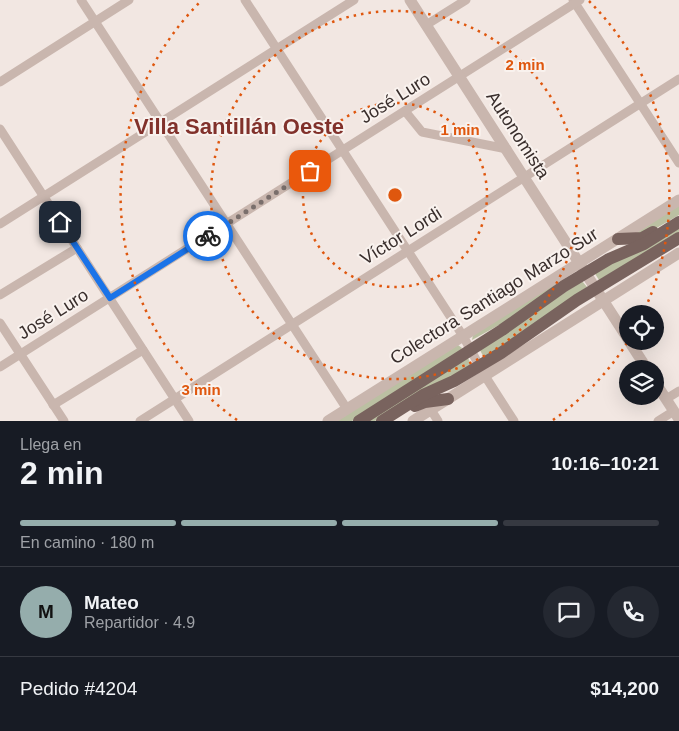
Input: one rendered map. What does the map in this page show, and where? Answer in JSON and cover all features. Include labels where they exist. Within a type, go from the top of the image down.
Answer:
[{"type":"main road","points":[[618,239],[646,237],[679,217]]},
{"type":"main road","points":[[358,421],[471,350],[583,268],[644,244],[679,222]]},
{"type":"main road","points":[[382,421],[423,396],[482,371],[595,288],[679,238]]},
{"type":"main road","points":[[390,421],[420,403],[448,399]]},
{"type":"street","points":[[81,0],[347,409]]},
{"type":"street","points":[[0,82],[129,0]]},
{"type":"street","points":[[245,0],[463,336],[482,371],[514,421]]},
{"type":"street","points":[[0,224],[354,0]]},
{"type":"street","name":"Autonomista","points":[[410,0],[619,326]]},
{"type":"street","points":[[426,25],[466,0]]},
{"type":"street","points":[[576,1],[679,163]]},
{"type":"street","name":"José Luro","points":[[0,367],[576,1]]},
{"type":"street","name":"Víctor Lordi","points":[[140,421],[679,79]]},
{"type":"street","points":[[405,111],[422,132],[507,150]]},
{"type":"street","points":[[0,129],[189,421]]},
{"type":"street","name":"Colectora Santiago Marzo Sur","points":[[328,421],[463,336],[583,268],[618,239],[679,200]]},
{"type":"street","points":[[0,295],[77,248]]},
{"type":"street","points":[[413,421],[448,399],[482,371],[603,301],[679,252]]},
{"type":"street","points":[[0,324],[64,421]]},
{"type":"street","points":[[53,405],[143,350]]},
{"type":"street","points":[[666,399],[679,391]]},
{"type":"street","points":[[658,421],[676,415],[664,396]]},
{"type":"street","points":[[431,410],[438,421]]},
{"type":"green space","points":[[679,205],[679,215],[648,233],[633,235]]},
{"type":"green space","points":[[679,227],[679,233],[599,280],[594,272]]},
{"type":"green space","points":[[561,280],[521,313],[472,340],[473,335]]},
{"type":"green space","points":[[582,281],[587,287],[484,358],[480,350]]},
{"type":"green space","points":[[458,345],[462,348],[459,353],[352,421],[335,421]]},
{"type":"green space","points":[[468,358],[472,366],[423,391],[375,421],[365,421]]},
{"type":"way so far","points":[[208,236],[310,171]]},
{"type":"district","name":"Villa Santillán Oeste","points":[[239,126]]},
{"type":"route","points":[[60,222],[110,298],[208,236]]}]
